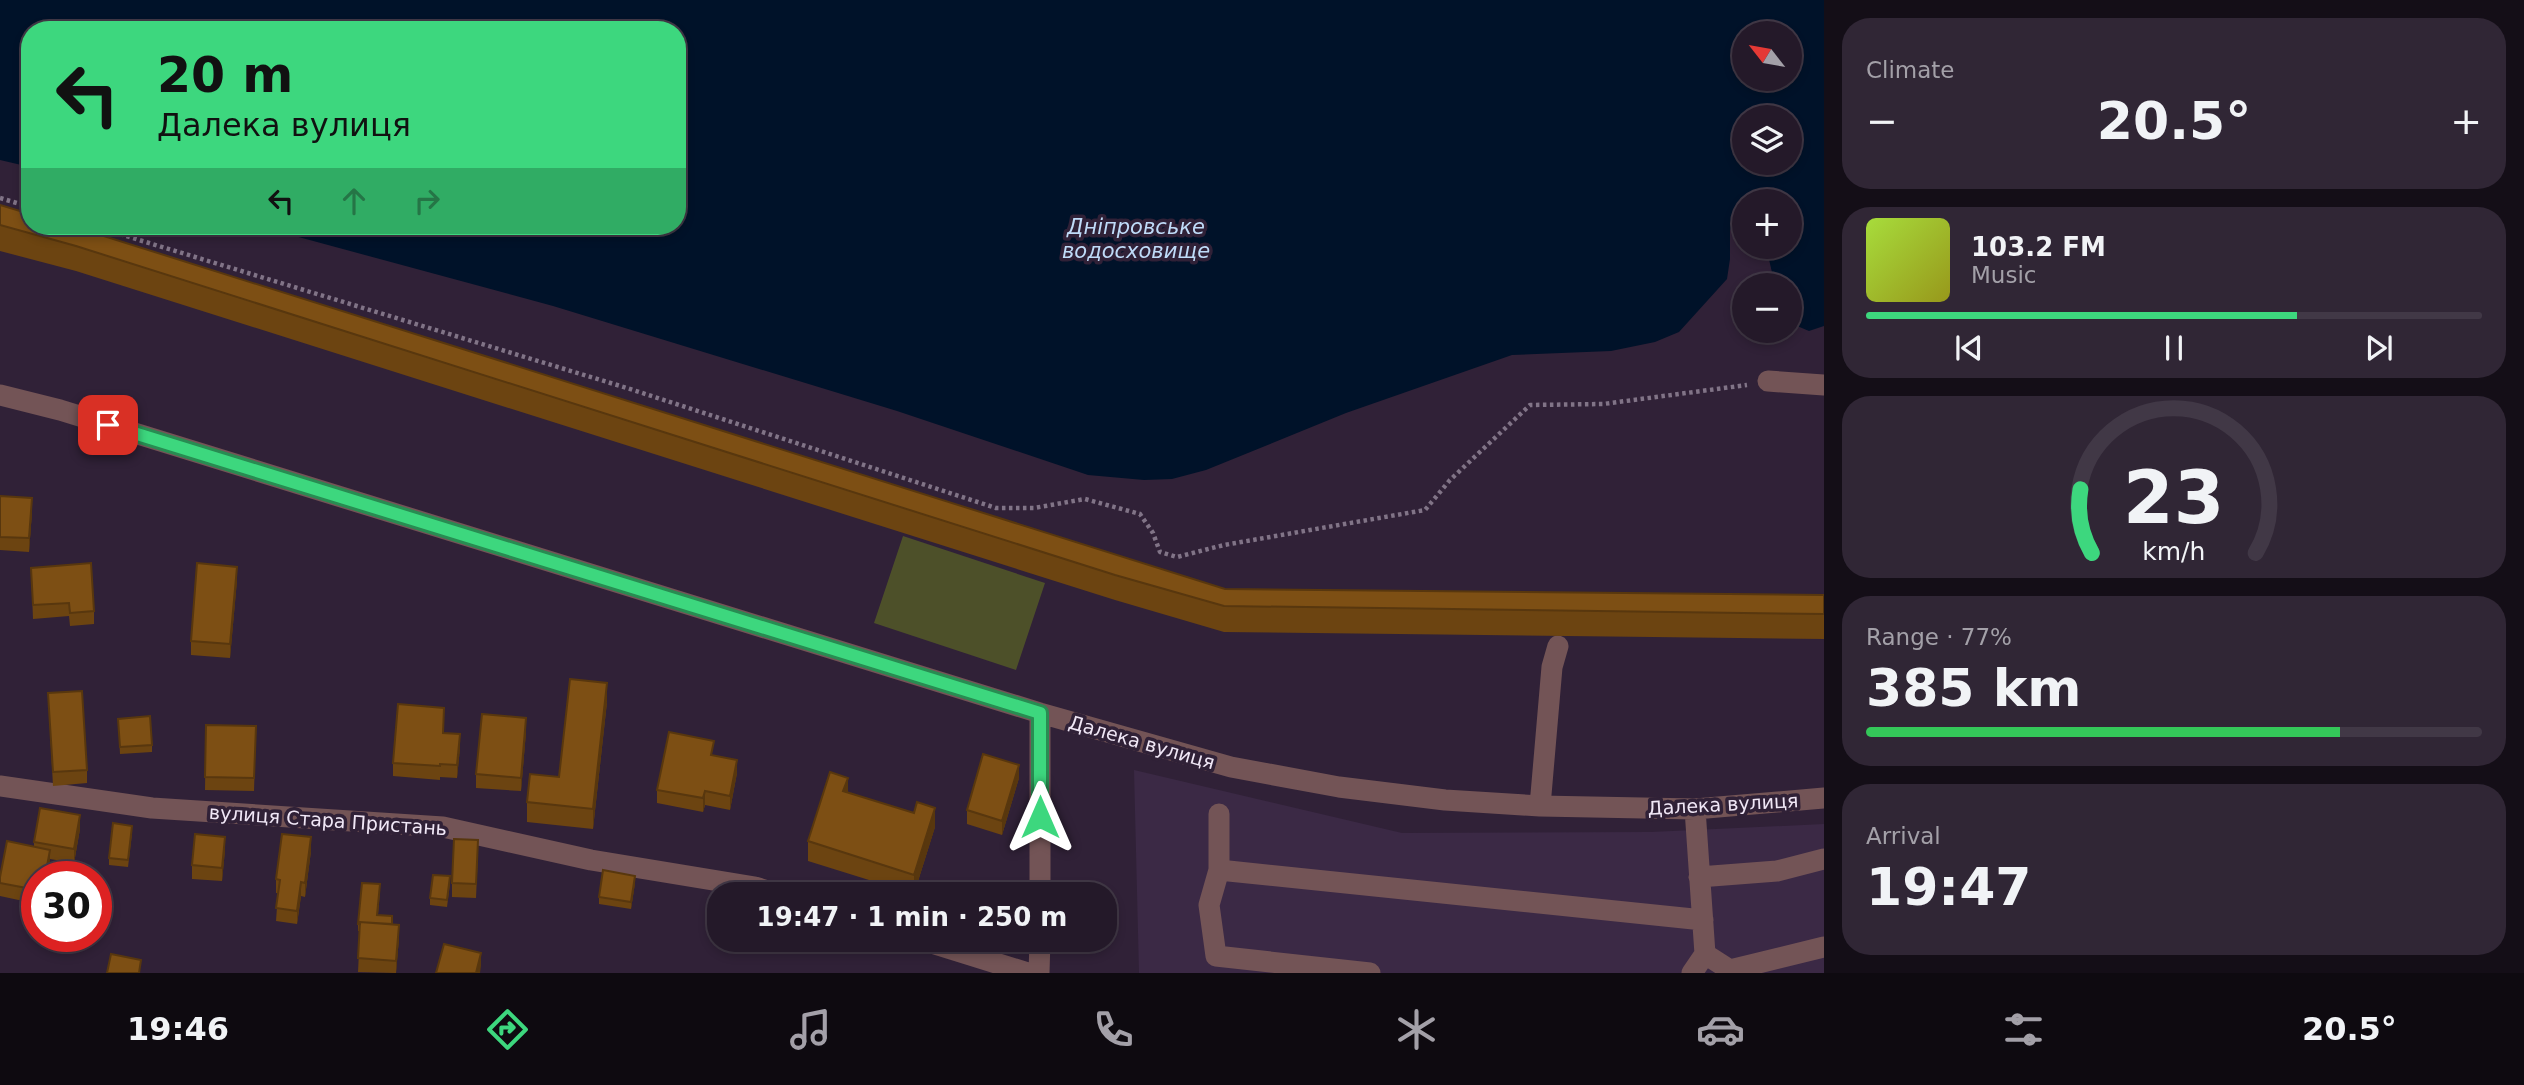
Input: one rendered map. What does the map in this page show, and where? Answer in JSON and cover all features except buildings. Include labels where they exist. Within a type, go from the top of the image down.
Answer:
[{"type":"street","points":[[1768,381],[1824,385]]},
{"type":"street","name":"Далека вулиця","points":[[0,395],[60,410],[1040,713],[1231,767],[1312,782],[1445,800],[1540,806],[1695,809],[1824,798]]},
{"type":"street","points":[[1540,806],[1552,667],[1558,646]]},
{"type":"street","points":[[1040,713],[1040,882]]},
{"type":"street","name":"вулиця Стара Пристань","points":[[0,786],[152,808],[443,827],[591,860],[725,882]]},
{"type":"street","points":[[1692,973],[1705,954],[1695,809]]},
{"type":"street","points":[[1219,814],[1219,870],[1209,905],[1216,956],[1370,973]]},
{"type":"street","points":[[1699,877],[1777,870],[1824,859]]},
{"type":"street","points":[[1219,870],[1703,920]]},
{"type":"street","points":[[1705,954],[1730,971],[1824,947]]},
{"type":"street","points":[[961,952],[1028,973]]},
{"type":"street","points":[[1040,952],[1040,973]]},
{"type":"path","points":[[0,198],[21,204]]},
{"type":"path","points":[[123,235],[627,387],[996,508],[1034,509],[1085,499],[1140,514],[1153,533],[1160,552],[1177,557],[1224,545],[1425,510],[1450,480],[1530,405],[1602,404],[1706,392],[1768,381]]},
{"type":"shaded area","points":[[1134,770],[1402,833],[1651,832],[1824,824],[1824,973],[1139,973]]},
{"type":"green space","points":[[903,536],[1045,583],[1016,670],[874,623]]},
{"type":"water","name":"Дніпровське водосховище","points":[[0,0],[1824,0],[1824,326],[1809,331],[1802,328],[1802,273],[1772,273],[1769,259],[1802,259],[1802,189],[1732,189],[1727,279],[1679,332],[1655,342],[1611,351],[1512,355],[1346,413],[1206,470],[1172,479],[1144,480],[1088,475],[897,411],[553,306],[291,235],[686,235],[686,21],[21,21],[21,165],[0,160]]},
{"type":"route","points":[[108,425],[1040,713],[1040,817]]}]
